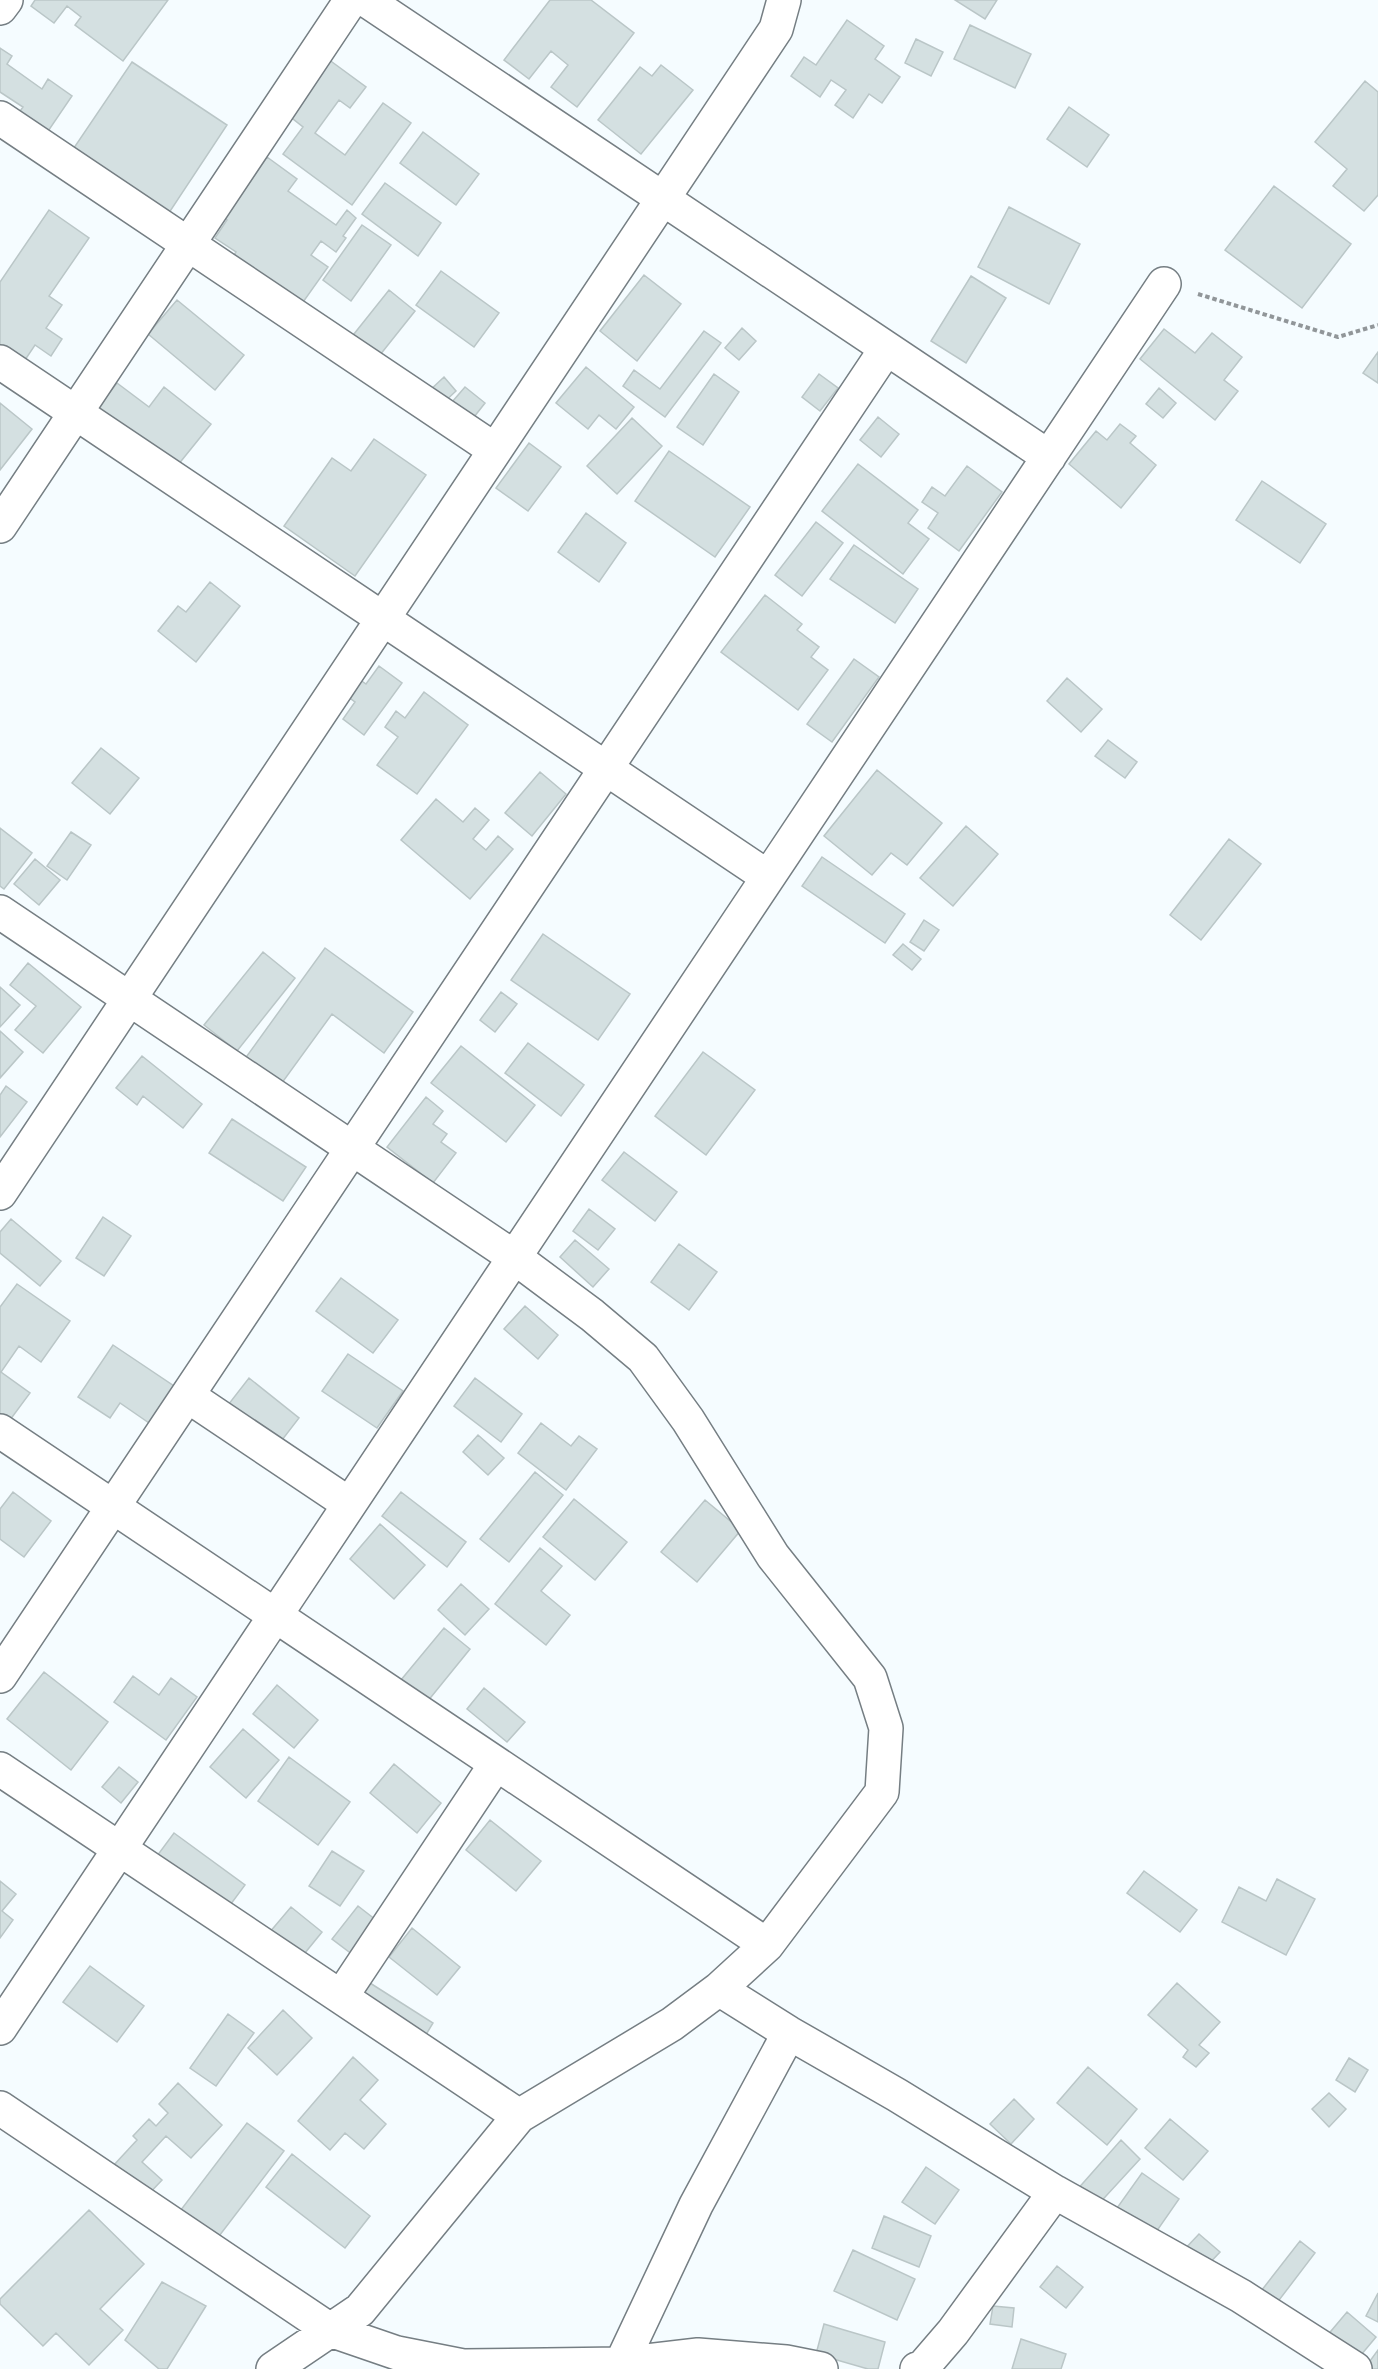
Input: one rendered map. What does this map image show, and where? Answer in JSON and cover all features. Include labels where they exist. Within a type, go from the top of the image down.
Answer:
[{"type":"street","points":[[0,8],[6,0]]},
{"type":"street","points":[[0,526],[351,0]]},
{"type":"street","points":[[366,0],[1049,457]]},
{"type":"street","points":[[0,1193],[776,29],[784,0]]},
{"type":"street","points":[[0,118],[495,450]]},
{"type":"street","points":[[0,2028],[1164,284]]},
{"type":"street","points":[[0,1676],[886,349]]},
{"type":"street","points":[[0,362],[768,877]]},
{"type":"street","points":[[0,912],[514,1257],[592,1314],[643,1358],[688,1420],[773,1556],[870,1678],[886,1728],[882,1792],[767,1945],[719,1989],[672,2024],[519,2116],[360,2310],[273,2369]]},
{"type":"street","points":[[188,1396],[349,1504]]},
{"type":"street","points":[[0,1431],[767,1945]]},
{"type":"street","points":[[341,1997],[496,1764]]},
{"type":"street","points":[[0,1769],[519,2116]]},
{"type":"street","points":[[719,1989],[1055,2192],[1241,2296],[1355,2369]]},
{"type":"street","points":[[621,2364],[696,2205],[789,2033]]},
{"type":"street","points":[[0,2108],[330,2330],[398,2353],[463,2366],[621,2364],[698,2355],[786,2362],[821,2369]]},
{"type":"street","points":[[917,2369],[922,2368],[953,2332],[1055,2192]]},
{"type":"path","points":[[1164,284],[1338,337],[1378,325]]},
{"type":"building","points":[[35,0],[168,0],[123,61],[75,25],[81,17],[67,6],[54,23],[31,6]]},
{"type":"building","points":[[550,0],[591,0],[634,33],[577,107],[551,87],[568,65],[551,51],[529,79],[504,60]]},
{"type":"building","points":[[955,0],[997,0],[985,19]]},
{"type":"building","points":[[847,20],[884,46],[875,59],[900,77],[882,103],[869,94],[853,118],[835,105],[846,90],[831,80],[820,97],[791,76],[804,57],[816,65]]},
{"type":"building","points":[[970,25],[1031,54],[1015,88],[954,59]]},
{"type":"building","points":[[916,39],[943,52],[931,76],[905,63]]},
{"type":"building","points":[[0,48],[12,56],[7,64],[42,89],[48,79],[72,96],[40,143],[11,124],[23,107],[0,92]]},
{"type":"building","points":[[328,59],[366,87],[350,108],[339,100],[315,133],[345,155],[383,103],[411,123],[352,205],[283,154],[303,127],[288,115]]},
{"type":"building","points":[[132,62],[227,125],[157,231],[61,167]]},
{"type":"building","points":[[661,65],[693,90],[641,154],[598,120],[640,67],[652,76]]},
{"type":"building","points":[[1365,81],[1378,92],[1378,195],[1364,211],[1333,186],[1347,169],[1315,142]]},
{"type":"building","points":[[1069,107],[1109,135],[1087,167],[1047,139]]},
{"type":"building","points":[[423,132],[479,174],[456,205],[400,163]]},
{"type":"building","points":[[267,157],[297,179],[288,191],[336,225],[347,210],[356,218],[343,236],[346,238],[336,252],[321,241],[311,255],[328,267],[296,312],[228,264],[236,252],[215,238],[227,220],[219,214],[232,196],[238,199]]},
{"type":"building","points":[[385,183],[441,223],[418,256],[362,214]]},
{"type":"building","points":[[1274,186],[1351,244],[1302,308],[1225,250]]},
{"type":"building","points":[[1009,207],[1080,244],[1049,304],[978,267]]},
{"type":"building","points":[[49,210],[89,238],[49,296],[62,305],[46,328],[62,339],[51,356],[35,345],[23,363],[0,347],[0,282]]},
{"type":"building","points":[[362,225],[391,245],[351,301],[323,280]]},
{"type":"building","points":[[441,271],[499,313],[474,347],[416,305]]},
{"type":"building","points":[[644,275],[681,304],[637,361],[600,331]]},
{"type":"building","points":[[971,276],[1006,298],[966,363],[931,341]]},
{"type":"building","points":[[389,290],[415,311],[376,360],[350,339]]},
{"type":"building","points":[[177,300],[244,355],[215,390],[148,334]]},
{"type":"building","points":[[742,328],[756,341],[739,360],[725,348]]},
{"type":"building","points":[[1164,329],[1195,353],[1212,333],[1242,357],[1224,380],[1238,391],[1215,420],[1140,359]]},
{"type":"building","points":[[704,331],[721,343],[665,417],[623,386],[634,370],[660,389]]},
{"type":"building","points":[[1378,352],[1378,383],[1363,373]]},
{"type":"building","points":[[586,367],[634,407],[616,429],[599,415],[588,429],[556,403]]},
{"type":"building","points":[[714,374],[739,392],[703,445],[677,427]]},
{"type":"building","points":[[819,374],[838,388],[820,411],[802,397]]},
{"type":"building","points":[[444,377],[456,391],[441,405],[428,392]]},
{"type":"building","points":[[117,383],[149,407],[164,387],[211,424],[161,486],[84,425]]},
{"type":"building","points":[[465,387],[485,403],[467,426],[446,409]]},
{"type":"building","points":[[1159,388],[1176,403],[1163,418],[1146,404]]},
{"type":"building","points":[[0,403],[32,429],[0,470]]},
{"type":"building","points":[[878,417],[899,434],[881,457],[860,440]]},
{"type":"building","points":[[632,418],[662,446],[617,494],[587,466]]},
{"type":"building","points":[[1120,424],[1136,436],[1130,443],[1156,465],[1121,508],[1069,464],[1096,431],[1107,440]]},
{"type":"building","points":[[374,439],[426,475],[355,576],[284,526],[332,458],[351,471]]},
{"type":"building","points":[[529,443],[561,467],[528,511],[496,488]]},
{"type":"building","points":[[669,451],[750,507],[715,557],[635,501]]},
{"type":"building","points":[[858,464],[918,510],[908,523],[929,539],[903,574],[822,511]]},
{"type":"building","points":[[967,466],[1002,492],[959,551],[928,528],[938,513],[922,502],[932,487],[945,496]]},
{"type":"building","points":[[1262,481],[1326,524],[1300,563],[1236,520]]},
{"type":"building","points":[[586,513],[626,543],[599,582],[558,552]]},
{"type":"building","points":[[816,522],[843,543],[802,596],[775,575]]},
{"type":"building","points":[[854,545],[918,589],[895,623],[830,579]]},
{"type":"building","points":[[210,582],[240,606],[196,662],[158,631],[178,606],[186,612]]},
{"type":"building","points":[[765,595],[802,624],[797,630],[819,647],[811,657],[828,670],[798,710],[721,652]]},
{"type":"building","points":[[854,659],[879,677],[832,742],[807,724]]},
{"type":"building","points":[[379,666],[402,683],[364,735],[343,719],[355,702],[344,694],[356,677],[366,684]]},
{"type":"building","points":[[1067,678],[1102,709],[1081,732],[1047,701]]},
{"type":"building","points":[[424,692],[468,725],[417,794],[377,765],[398,737],[385,727],[396,711],[405,718]]},
{"type":"building","points":[[1108,740],[1137,762],[1125,778],[1095,756]]},
{"type":"building","points":[[101,748],[139,778],[110,814],[72,783]]},
{"type":"building","points":[[877,770],[942,823],[907,865],[891,853],[872,875],[824,836]]},
{"type":"building","points":[[540,772],[566,794],[532,836],[505,813]]},
{"type":"building","points":[[436,799],[463,822],[475,808],[489,820],[473,839],[486,850],[498,836],[513,849],[470,899],[401,840]]},
{"type":"building","points":[[966,826],[998,854],[953,906],[920,878]]},
{"type":"building","points":[[0,828],[32,853],[4,889],[0,886]]},
{"type":"building","points":[[71,832],[91,845],[67,880],[47,866]]},
{"type":"building","points":[[1229,839],[1261,864],[1201,940],[1170,915]]},
{"type":"building","points":[[822,857],[905,914],[885,943],[802,886]]},
{"type":"building","points":[[35,859],[60,880],[39,905],[14,884]]},
{"type":"building","points":[[924,920],[939,930],[924,951],[910,942]]},
{"type":"building","points":[[543,934],[630,994],[598,1040],[511,980]]},
{"type":"building","points":[[903,944],[921,959],[912,970],[893,955]]},
{"type":"building","points":[[325,948],[413,1012],[384,1053],[332,1014],[279,1087],[244,1060]]},
{"type":"building","points":[[263,952],[295,978],[237,1051],[204,1025]]},
{"type":"building","points":[[28,963],[81,1007],[43,1053],[15,1030],[36,1006],[10,985]]},
{"type":"building","points":[[0,987],[20,1005],[0,1027]]},
{"type":"building","points":[[501,992],[517,1004],[495,1032],[480,1020]]},
{"type":"building","points":[[0,1031],[23,1052],[0,1078]]},
{"type":"building","points":[[528,1043],[584,1085],[561,1116],[505,1073]]},
{"type":"building","points":[[461,1046],[535,1105],[506,1142],[431,1083]]},
{"type":"building","points":[[703,1052],[755,1090],[706,1155],[655,1116]]},
{"type":"building","points":[[142,1056],[202,1104],[183,1128],[143,1096],[137,1105],[116,1088]]},
{"type":"building","points":[[6,1086],[27,1102],[0,1137],[0,1095]]},
{"type":"building","points":[[426,1097],[443,1111],[433,1124],[447,1134],[441,1142],[456,1153],[433,1183],[387,1147]]},
{"type":"building","points":[[232,1119],[306,1167],[283,1201],[209,1153]]},
{"type":"building","points":[[624,1152],[677,1192],[655,1221],[602,1180]]},
{"type":"building","points":[[589,1209],[615,1229],[598,1250],[573,1231]]},
{"type":"building","points":[[103,1217],[131,1236],[104,1276],[76,1258]]},
{"type":"building","points":[[11,1219],[61,1261],[40,1286],[0,1253],[0,1232]]},
{"type":"building","points":[[575,1240],[609,1269],[593,1287],[560,1257]]},
{"type":"building","points":[[679,1244],[717,1272],[689,1310],[651,1282]]},
{"type":"building","points":[[341,1278],[398,1320],[373,1353],[316,1311]]},
{"type":"building","points":[[17,1284],[70,1321],[41,1362],[19,1346],[1,1372],[30,1393],[7,1424],[0,1419],[0,1307]]},
{"type":"building","points":[[525,1306],[558,1335],[538,1359],[504,1329]]},
{"type":"building","points":[[113,1345],[177,1388],[152,1425],[120,1403],[110,1418],[78,1397]]},
{"type":"building","points":[[348,1354],[403,1391],[377,1428],[322,1391]]},
{"type":"building","points":[[249,1378],[299,1418],[272,1453],[221,1414]]},
{"type":"building","points":[[475,1378],[522,1414],[501,1442],[454,1406]]},
{"type":"building","points":[[541,1423],[571,1446],[579,1436],[597,1449],[566,1490],[518,1453]]},
{"type":"building","points":[[478,1435],[504,1458],[488,1475],[463,1452]]},
{"type":"building","points":[[535,1472],[563,1495],[509,1562],[480,1539]]},
{"type":"building","points":[[13,1492],[51,1521],[24,1557],[0,1539],[0,1509]]},
{"type":"building","points":[[401,1492],[466,1542],[447,1567],[382,1516]]},
{"type":"building","points":[[574,1499],[627,1542],[595,1580],[543,1537]]},
{"type":"building","points":[[705,1500],[741,1530],[697,1582],[661,1552]]},
{"type":"building","points":[[380,1524],[425,1565],[394,1599],[350,1559]]},
{"type":"building","points":[[540,1548],[562,1566],[541,1591],[570,1615],[546,1645],[495,1604]]},
{"type":"building","points":[[461,1584],[489,1609],[465,1635],[438,1610]]},
{"type":"building","points":[[444,1628],[470,1649],[423,1707],[396,1686]]},
{"type":"building","points":[[44,1672],[108,1722],[71,1770],[7,1719]]},
{"type":"building","points":[[133,1676],[159,1695],[171,1678],[197,1697],[166,1740],[114,1702]]},
{"type":"building","points":[[277,1685],[318,1720],[294,1748],[253,1714]]},
{"type":"building","points":[[484,1688],[525,1722],[507,1742],[467,1709]]},
{"type":"building","points":[[243,1729],[279,1760],[246,1798],[210,1767]]},
{"type":"building","points":[[289,1757],[350,1802],[318,1845],[258,1801]]},
{"type":"building","points":[[394,1764],[441,1803],[417,1833],[370,1793]]},
{"type":"building","points":[[119,1767],[138,1782],[121,1803],[102,1787]]},
{"type":"building","points":[[490,1820],[541,1861],[516,1891],[466,1850]]},
{"type":"building","points":[[174,1833],[245,1885],[222,1916],[151,1864]]},
{"type":"building","points":[[332,1851],[364,1871],[340,1906],[309,1886]]},
{"type":"building","points":[[1144,1871],[1197,1910],[1180,1932],[1127,1893]]},
{"type":"building","points":[[1277,1879],[1315,1899],[1286,1955],[1222,1922],[1239,1887],[1266,1901]]},
{"type":"building","points":[[0,1881],[16,1894],[2,1911],[13,1920],[0,1938]]},
{"type":"building","points":[[358,1906],[390,1931],[365,1964],[332,1939]]},
{"type":"building","points":[[291,1907],[322,1932],[296,1964],[264,1939]]},
{"type":"building","points":[[412,1928],[460,1967],[437,1995],[389,1957]]},
{"type":"building","points":[[90,1966],[144,2006],[117,2042],[63,2002]]},
{"type":"building","points":[[370,1983],[433,2023],[421,2043],[357,2004]]},
{"type":"building","points":[[1177,1983],[1220,2022],[1199,2045],[1209,2053],[1196,2067],[1183,2057],[1188,2050],[1148,2015]]},
{"type":"building","points":[[283,2010],[312,2038],[277,2075],[248,2048]]},
{"type":"building","points":[[228,2014],[254,2033],[216,2086],[190,2068]]},
{"type":"building","points":[[353,2057],[378,2080],[360,2100],[386,2124],[364,2149],[345,2133],[330,2150],[298,2121]]},
{"type":"building","points":[[1349,2058],[1368,2070],[1355,2092],[1336,2080]]},
{"type":"building","points":[[1088,2067],[1137,2109],[1107,2145],[1057,2103]]},
{"type":"building","points":[[178,2083],[222,2125],[191,2158],[166,2136],[142,2162],[162,2180],[146,2197],[113,2166],[137,2140],[133,2136],[149,2119],[156,2126],[168,2113],[159,2104]]},
{"type":"building","points":[[1329,2093],[1346,2109],[1329,2127],[1312,2109]]},
{"type":"building","points":[[1014,2099],[1034,2119],[1011,2144],[990,2124]]},
{"type":"building","points":[[1170,2119],[1208,2151],[1183,2180],[1145,2148]]},
{"type":"building","points":[[247,2123],[284,2151],[213,2244],[177,2215]]},
{"type":"building","points":[[1121,2140],[1140,2159],[1095,2208],[1076,2191]]},
{"type":"building","points":[[292,2154],[370,2216],[345,2248],[266,2187]]},
{"type":"building","points":[[926,2167],[959,2190],[935,2224],[902,2202]]},
{"type":"building","points":[[1142,2173],[1179,2199],[1154,2235],[1117,2208]]},
{"type":"building","points":[[89,2210],[144,2264],[100,2309],[123,2330],[89,2365],[56,2333],[43,2346],[0,2304],[0,2299]]},
{"type":"building","points":[[884,2216],[931,2236],[919,2267],[872,2248]]},
{"type":"building","points":[[1199,2234],[1220,2252],[1204,2269],[1183,2251]]},
{"type":"building","points":[[1300,2241],[1315,2253],[1273,2308],[1258,2295]]},
{"type":"building","points":[[853,2250],[915,2279],[897,2320],[834,2291]]},
{"type":"building","points":[[1057,2266],[1083,2287],[1066,2308],[1040,2287]]},
{"type":"building","points":[[162,2282],[206,2306],[167,2369],[159,2369],[125,2340]]},
{"type":"building","points":[[1378,2293],[1378,2322],[1366,2316]]},
{"type":"building","points":[[993,2306],[1014,2308],[1012,2327],[990,2324]]},
{"type":"building","points":[[1347,2312],[1376,2337],[1356,2361],[1326,2337]]},
{"type":"building","points":[[824,2324],[885,2342],[878,2369],[868,2369],[816,2354]]},
{"type":"building","points":[[1021,2339],[1066,2354],[1061,2369],[1012,2369]]},
{"type":"building","points":[[1378,2350],[1378,2369],[1372,2369],[1367,2365]]}]
